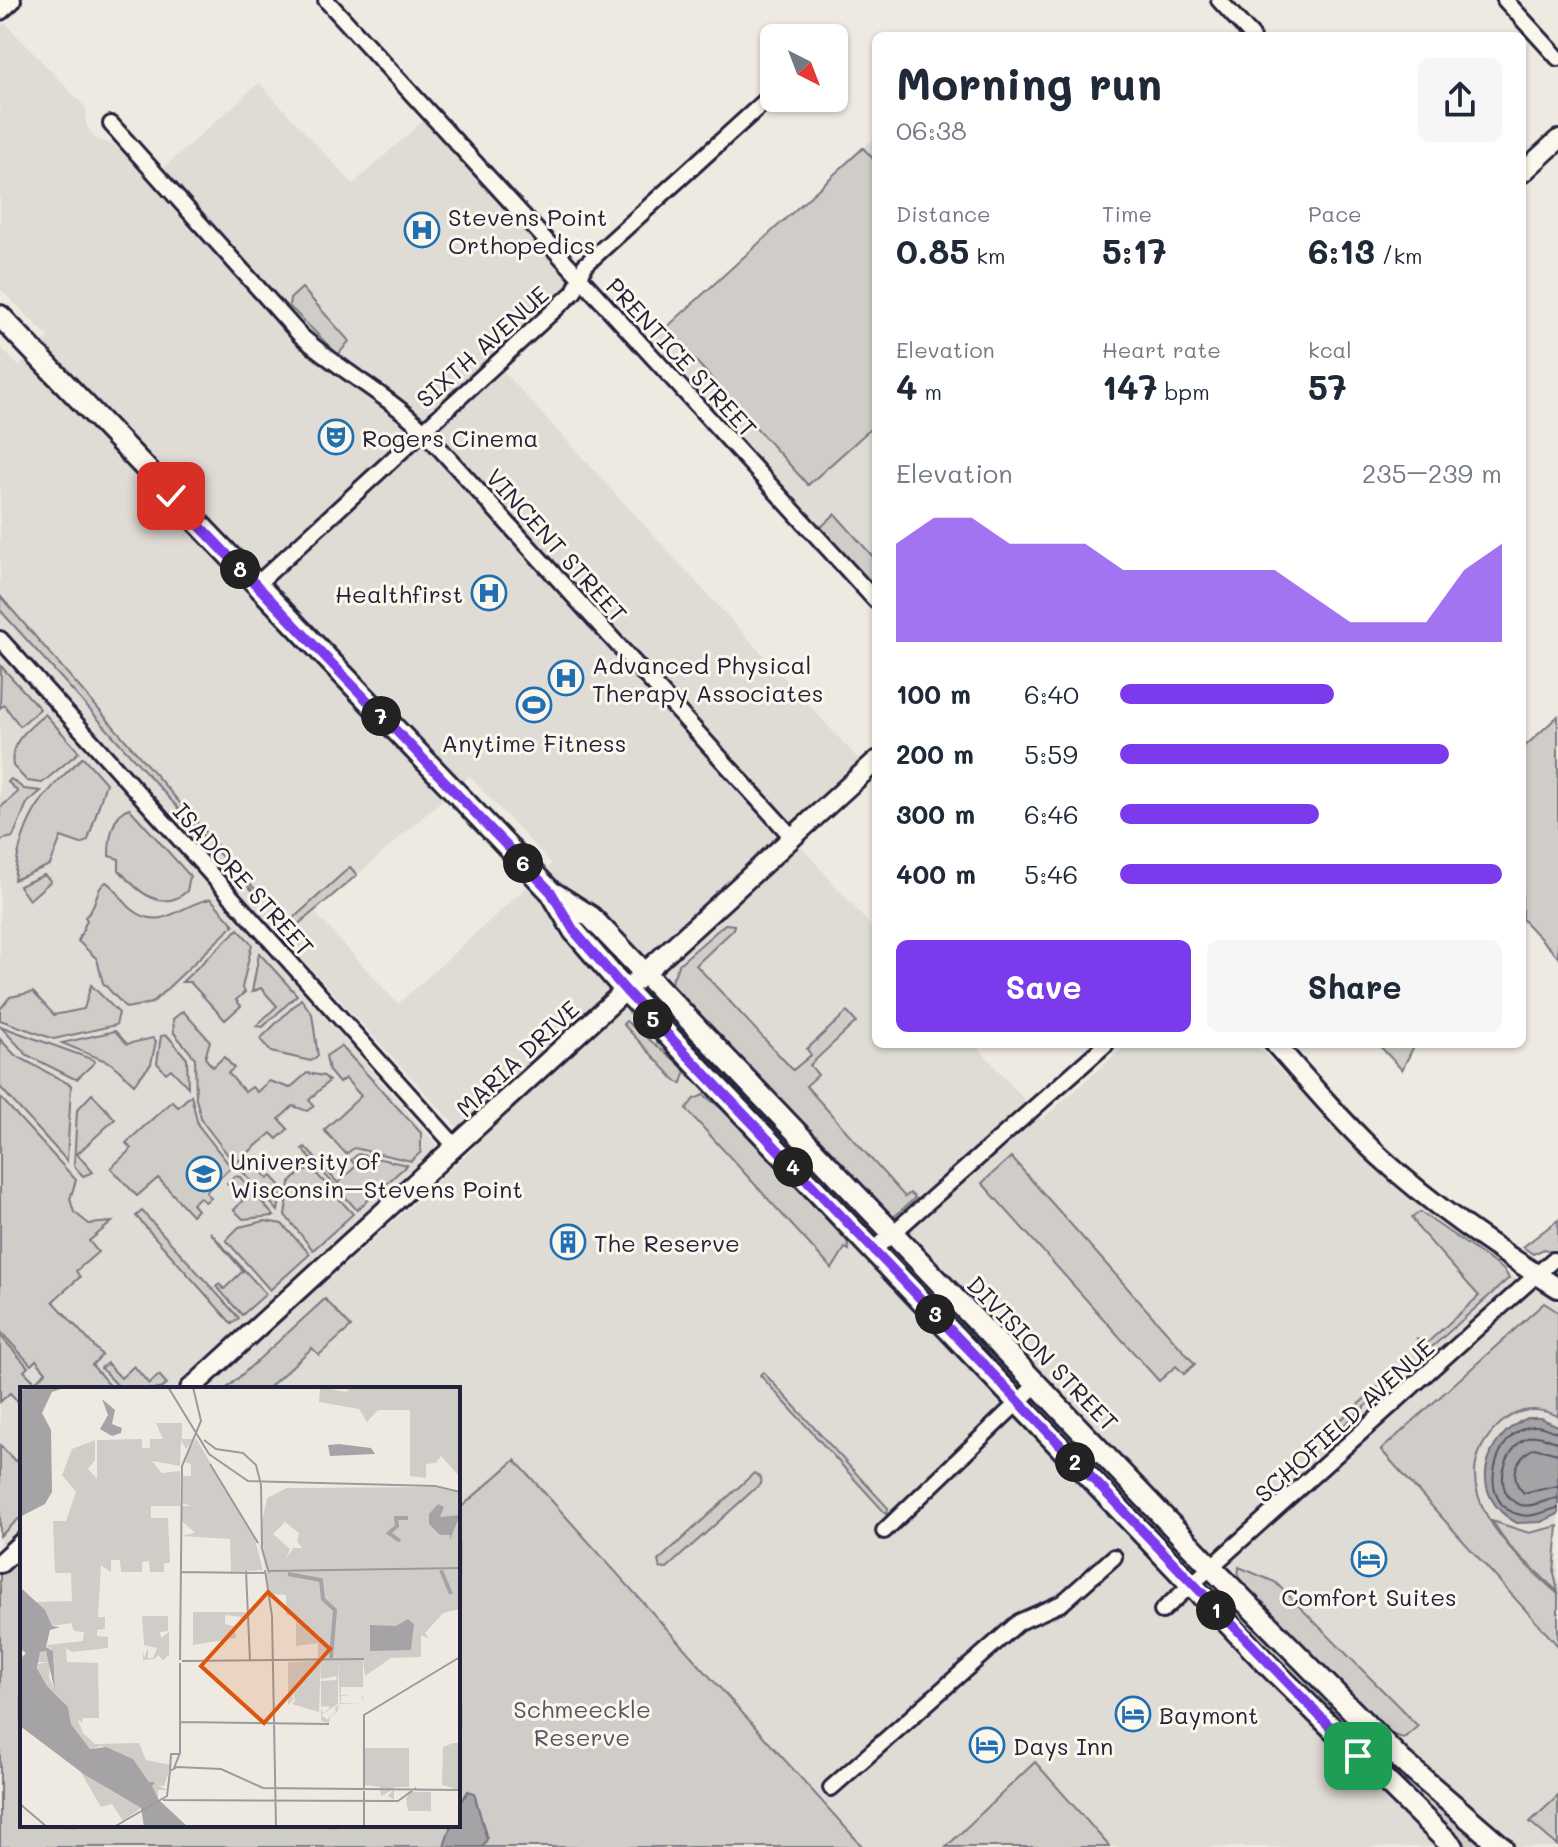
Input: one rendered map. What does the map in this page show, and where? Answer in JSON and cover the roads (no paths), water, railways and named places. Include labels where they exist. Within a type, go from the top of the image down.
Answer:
[{"type":"main road","name":"DIVISION STREET","points":[[0,316],[551,892],[574,931],[626,991],[1192,1585],[1415,1813],[1453,1847]]},
{"type":"main road","name":"DIVISION STREET","points":[[551,892],[591,917],[1212,1568],[1401,1760],[1502,1847]]},
{"type":"street","points":[[0,10],[11,0]]},
{"type":"street","name":"PRENTICE STREET","points":[[326,0],[872,597]]},
{"type":"street","points":[[1219,0],[1248,32]]},
{"type":"street","points":[[1505,0],[1558,58]]},
{"type":"street","name":"SIXTH AVENUE","points":[[256,585],[574,292],[585,265],[760,106]]},
{"type":"street","name":"VINCENT STREET","points":[[111,124],[300,335],[331,362],[378,390],[423,430],[793,838]]},
{"type":"street","points":[[1526,169],[1558,140]]},
{"type":"street","name":"ISADORE STREET","points":[[0,639],[456,1147]]},
{"type":"street","name":"MARIA DRIVE","points":[[192,1387],[872,765]]},
{"type":"street","points":[[875,1249],[1101,1048]]},
{"type":"street","points":[[1279,1048],[1358,1136],[1406,1180],[1465,1226],[1558,1288]]},
{"type":"street","name":"SCHOFIELD AVENUE","points":[[1162,1611],[1553,1260]]},
{"type":"street","points":[[884,1531],[1037,1384]]},
{"type":"street","points":[[0,1563],[20,1545]]},
{"type":"street","points":[[831,1788],[1019,1622],[1062,1603],[1114,1557]]},
{"type":"water","points":[[1528,1418],[1540,1418],[1558,1426],[1558,1514],[1541,1522],[1517,1523],[1501,1512],[1491,1498],[1486,1483],[1486,1468],[1500,1439]]},
{"type":"water","points":[[468,1791],[474,1793],[487,1839],[483,1847],[444,1847],[450,1827],[460,1827],[460,1805]]},
{"type":"place","name":"Stevens Point Orthopedics","points":[[422,230]]},
{"type":"place","name":"Rogers Cinema","points":[[336,437]]},
{"type":"place","name":"Healthfirst","points":[[489,593]]},
{"type":"place","name":"Advanced Physical Therapy Associates","points":[[566,678]]},
{"type":"place","name":"Anytime Fitness","points":[[534,705]]},
{"type":"place","name":"University of Wisconsin–Stevens Point","points":[[204,1174]]},
{"type":"place","name":"The Reserve","points":[[568,1242]]},
{"type":"place","name":"Comfort Suites","points":[[1369,1559]]},
{"type":"place","name":"Baymont","points":[[1133,1714]]},
{"type":"place","name":"Days Inn","points":[[987,1745]]},
{"type":"park label","name":"Schmeeckle Reserve","points":[[582,1722]]}]
